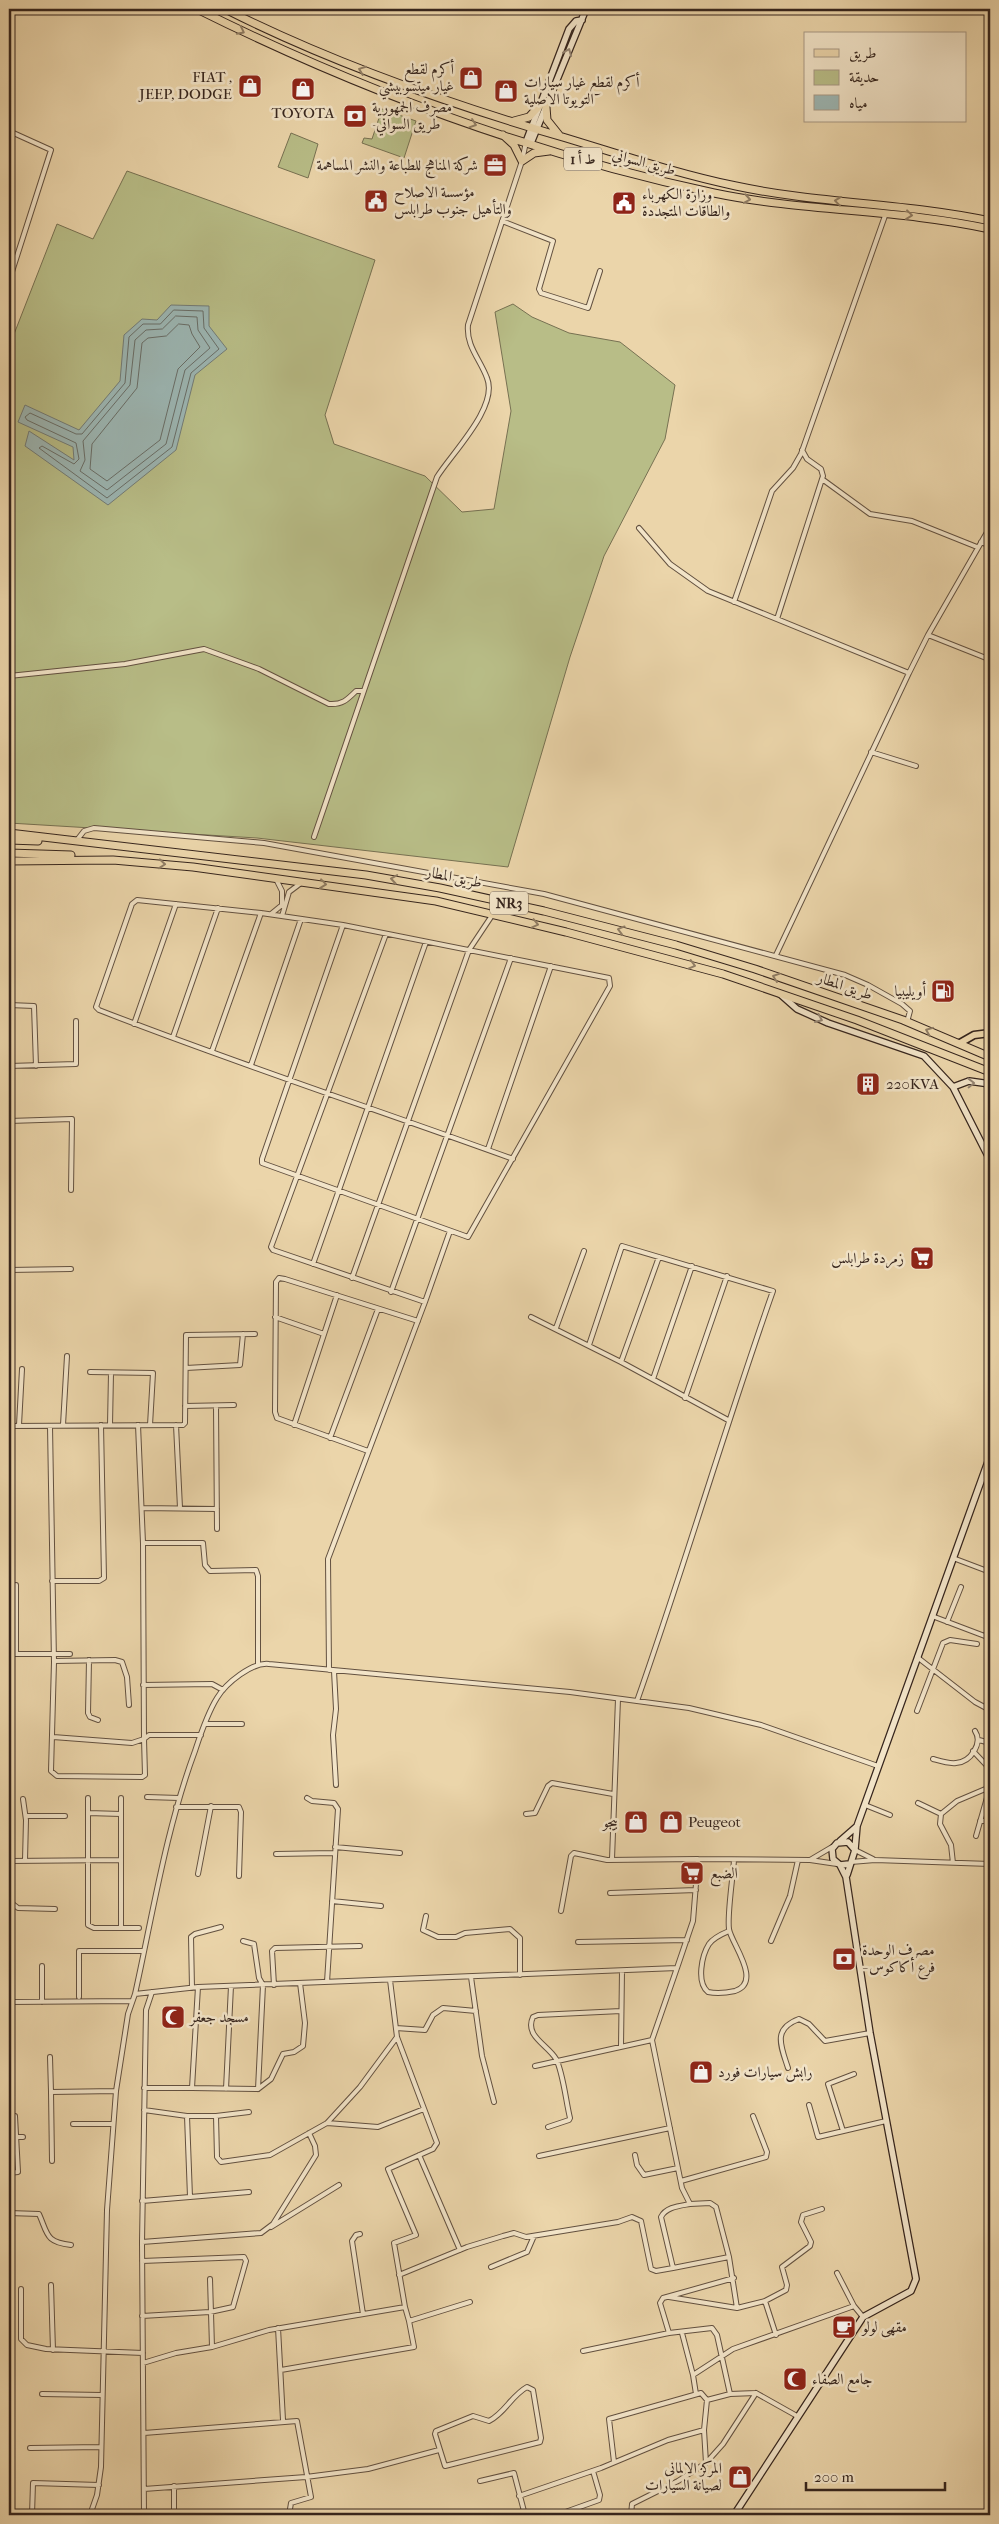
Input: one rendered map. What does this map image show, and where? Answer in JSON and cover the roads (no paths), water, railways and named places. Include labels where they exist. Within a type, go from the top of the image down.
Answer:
[{"type":"highway","name":"طريق السواني","points":[[197,9],[320,66],[501,133],[619,170],[722,195],[783,205],[944,220],[990,229]]},
{"type":"highway","name":"طريق السواني","points":[[225,9],[324,55],[462,107],[674,171],[737,186],[841,201],[940,212],[990,221]]},
{"type":"highway","points":[[506,120],[522,120],[543,106],[550,127],[554,132],[566,138]]},
{"type":"highway","points":[[501,133],[514,146],[522,159],[540,151],[556,151]]},
{"type":"highway","name":"طريق المطار","points":[[9,833],[111,846],[307,866],[408,881],[450,890],[610,927],[755,969],[907,1022],[990,1057]]},
{"type":"highway","points":[[9,840],[111,846]]},
{"type":"highway","points":[[9,854],[55,854],[135,862]]},
{"type":"highway","name":"طريق المطار","points":[[9,861],[53,859],[135,862],[415,897],[635,949],[723,974],[898,1035],[990,1072]]},
{"type":"main road","points":[[960,1043],[974,1035],[990,1033]]},
{"type":"street","points":[[314,837],[362,691],[437,477],[472,431],[488,395],[489,382],[471,346],[468,332],[528,142],[586,9]]},
{"type":"street","points":[[9,143],[10,132],[50,150],[9,281]]},
{"type":"street","points":[[734,602],[772,491],[793,468],[802,450],[886,214]]},
{"type":"street","points":[[502,221],[552,239],[553,245],[538,289],[541,293],[588,308],[600,271]]},
{"type":"street","points":[[777,619],[822,479],[821,470],[809,460],[802,450]]},
{"type":"street","points":[[822,479],[870,514],[917,523],[977,547]]},
{"type":"street","points":[[776,955],[870,752],[928,635],[990,527]]},
{"type":"street","points":[[639,528],[662,555],[688,578],[708,591],[909,673]]},
{"type":"street","points":[[981,542],[990,546]]},
{"type":"street","points":[[928,635],[986,658]]},
{"type":"street","points":[[9,676],[125,664],[199,649],[259,669],[329,704],[338,705],[345,702],[356,691],[362,691]]},
{"type":"street","points":[[870,752],[916,766]]},
{"type":"street","points":[[76,841],[84,831],[94,828],[264,843],[544,894],[776,955],[863,982],[908,1009],[910,1014],[907,1022]]},
{"type":"street","points":[[275,878],[282,891],[284,905],[290,917]]},
{"type":"street","points":[[281,916],[289,892],[303,882]]},
{"type":"street","points":[[343,925],[290,1079],[262,1162],[265,1166],[466,1237],[469,1236],[513,1159],[611,982],[607,977],[343,925],[270,914],[135,900],[96,1007],[99,1010],[134,1024],[173,1037],[290,1079],[328,1092],[513,1159]]},
{"type":"street","points":[[134,1024],[176,904]]},
{"type":"street","points":[[270,914],[284,905]]},
{"type":"street","points":[[173,1037],[218,908]]},
{"type":"street","points":[[212,1051],[260,913]]},
{"type":"street","points":[[352,1278],[469,950],[493,914]]},
{"type":"street","points":[[251,1065],[302,919]]},
{"type":"street","points":[[386,934],[271,1247],[274,1250],[352,1278],[425,1302]]},
{"type":"street","points":[[313,1264],[426,942]]},
{"type":"street","points":[[392,1292],[511,958]]},
{"type":"street","points":[[488,1149],[551,966]]},
{"type":"street","points":[[779,992],[797,1009],[828,1023],[921,1054],[953,1087],[990,1160]]},
{"type":"street","points":[[9,1004],[34,1006],[36,1066]]},
{"type":"street","points":[[9,1066],[76,1064],[76,1022]]},
{"type":"street","points":[[953,1087],[968,1081],[990,1084]]},
{"type":"street","points":[[9,1151],[9,1120],[72,1120],[72,1190]]},
{"type":"street","points":[[329,1670],[328,1559],[450,1231]]},
{"type":"street","points":[[588,1345],[622,1246],[773,1291],[728,1420],[679,1581],[637,1701]]},
{"type":"street","points":[[556,1328],[584,1251]]},
{"type":"street","points":[[621,1362],[659,1257]]},
{"type":"street","points":[[653,1379],[692,1266]]},
{"type":"street","points":[[9,1270],[71,1269]]},
{"type":"street","points":[[685,1398],[727,1276]]},
{"type":"street","points":[[368,1451],[281,1421],[275,1412],[275,1288],[279,1278],[418,1321]]},
{"type":"street","points":[[294,1425],[337,1296]]},
{"type":"street","points":[[330,1438],[378,1309]]},
{"type":"street","points":[[530,1317],[556,1328],[728,1420]]},
{"type":"street","points":[[275,1318],[324,1334]]},
{"type":"street","points":[[186,1368],[240,1365],[242,1334]]},
{"type":"street","points":[[9,1426],[176,1425],[185,1423],[186,1335],[255,1334]]},
{"type":"street","points":[[63,1425],[66,1356]]},
{"type":"street","points":[[19,1425],[22,1369]]},
{"type":"street","points":[[90,1372],[154,1374],[150,1425]]},
{"type":"street","points":[[110,1425],[111,1373]]},
{"type":"street","points":[[185,1406],[234,1405]]},
{"type":"street","points":[[216,1406],[217,1529]]},
{"type":"street","points":[[52,1581],[99,1581],[104,1578],[101,1425]]},
{"type":"street","points":[[50,1426],[54,1654],[51,1771],[57,1776],[142,1777],[144,1775],[143,1543],[138,1425]]},
{"type":"street","points":[[176,1425],[180,1508]]},
{"type":"street","points":[[846,1878],[855,1850],[857,1826],[990,1456]]},
{"type":"street","points":[[142,1508],[217,1509]]},
{"type":"street","points":[[143,1543],[203,1543],[205,1565],[210,1571],[256,1570],[258,1576],[258,1665]]},
{"type":"street","points":[[953,1558],[990,1572]]},
{"type":"street","points":[[16,1586],[16,1654]]},
{"type":"street","points":[[948,1622],[961,1587]]},
{"type":"street","points":[[932,1616],[988,1637],[990,1621]]},
{"type":"street","points":[[917,1711],[945,1641],[977,1644]]},
{"type":"street","points":[[9,1654],[70,1654]]},
{"type":"street","points":[[917,1657],[974,1702],[990,1710]]},
{"type":"street","points":[[54,1661],[89,1660],[122,1662],[127,1677],[129,1705]]},
{"type":"street","points":[[89,1660],[88,1713],[90,1718],[98,1720]]},
{"type":"street","points":[[90,2515],[100,2485],[106,2210],[116,2091],[128,2014],[135,1994],[176,1807],[205,1724],[223,1690],[258,1665],[269,1664],[570,1692],[689,1708],[753,1722],[806,1739],[878,1766]]},
{"type":"street","points":[[334,1670],[336,1708],[333,1735],[336,1785]]},
{"type":"street","points":[[143,1685],[212,1684],[223,1690]]},
{"type":"street","points":[[612,1859],[618,1698]]},
{"type":"street","points":[[205,1724],[242,1724]]},
{"type":"street","points":[[932,1759],[958,1763],[974,1751],[979,1740],[975,1731]]},
{"type":"street","points":[[53,1737],[132,1743],[156,1734],[201,1735]]},
{"type":"street","points":[[979,1740],[990,1743]]},
{"type":"street","points":[[974,1751],[990,1769]]},
{"type":"street","points":[[526,1814],[535,1813],[548,1786],[552,1783],[613,1794]]},
{"type":"street","points":[[952,1863],[951,1845],[940,1824],[941,1814],[957,1800],[990,1787],[989,1797],[976,1836]]},
{"type":"street","points":[[147,1797],[179,1798]]},
{"type":"street","points":[[88,1798],[86,1860],[88,1925],[94,1928],[139,1928]]},
{"type":"street","points":[[121,1798],[121,1928]]},
{"type":"street","points":[[307,1798],[336,1805],[327,1982]]},
{"type":"street","points":[[24,1799],[26,1816],[25,1860]]},
{"type":"street","points":[[918,1803],[941,1814]]},
{"type":"street","points":[[176,1807],[232,1805],[240,1809],[239,1876]]},
{"type":"street","points":[[865,1805],[890,1815]]},
{"type":"street","points":[[198,1874],[211,1806]]},
{"type":"street","points":[[88,1813],[121,1814]]},
{"type":"street","points":[[26,1816],[65,1816]]},
{"type":"street","points":[[980,1821],[990,1821]]},
{"type":"street","points":[[810,1860],[834,1846],[857,1826]]},
{"type":"street","points":[[839,1842],[848,1842],[855,1850],[875,1860]]},
{"type":"street","points":[[734,2515],[863,2317],[911,2291],[916,2279],[870,2033],[846,1878],[839,1864],[832,1856],[834,1846]]},
{"type":"street","points":[[335,1847],[400,1853]]},
{"type":"street","points":[[276,1854],[334,1853]]},
{"type":"street","points":[[561,1911],[572,1854],[612,1859],[810,1860],[839,1864],[875,1860],[990,1864]]},
{"type":"street","points":[[690,2204],[685,2198],[681,2181],[652,2040],[693,1921],[698,1859]]},
{"type":"street","points":[[9,1860],[120,1860]]},
{"type":"street","points":[[729,1931],[710,1943],[704,1955],[702,1984],[705,1990],[714,1993],[741,1988],[744,1981],[744,1961],[729,1931],[734,1860]]},
{"type":"street","points":[[770,1941],[790,1896],[798,1860]]},
{"type":"street","points":[[610,1893],[696,1890]]},
{"type":"street","points":[[9,1901],[18,1908],[55,1908]]},
{"type":"street","points":[[332,1901],[381,1906]]},
{"type":"street","points":[[426,1916],[424,1930],[438,1937],[456,1937],[465,1932],[502,1928],[515,1931],[520,1938],[521,1944],[520,1974]]},
{"type":"street","points":[[192,1988],[191,1937],[195,1934],[221,1927]]},
{"type":"street","points":[[578,1942],[687,1940]]},
{"type":"street","points":[[243,1941],[254,1944],[258,1978],[263,1985],[258,2089]]},
{"type":"street","points":[[274,1984],[272,1951],[274,1948],[330,1945],[360,1946]]},
{"type":"street","points":[[79,1997],[79,1951],[143,1951]]},
{"type":"street","points":[[42,1966],[42,2002]]},
{"type":"street","points":[[135,1994],[198,1987],[677,1968]]},
{"type":"street","points":[[621,2046],[622,1971]]},
{"type":"street","points":[[471,1977],[482,2056],[494,2102]]},
{"type":"street","points":[[281,2370],[414,2348],[398,2275],[394,2243],[416,2235],[388,2169],[434,2149],[437,2143],[397,2037],[390,1980]]},
{"type":"street","points":[[144,2088],[258,2089],[271,2078],[283,2054],[294,2052],[304,2045],[305,2023],[300,1983]]},
{"type":"street","points":[[226,2089],[232,1986]]},
{"type":"street","points":[[192,2088],[198,1987]]},
{"type":"street","points":[[144,2515],[142,2201],[146,2010],[152,1992]]},
{"type":"street","points":[[9,2002],[132,2001]]},
{"type":"street","points":[[396,2028],[425,2030],[434,2015],[442,2008],[476,2011]]},
{"type":"street","points":[[548,2127],[570,2119],[557,2061],[533,2034],[531,2026],[535,2016],[621,2011]]},
{"type":"street","points":[[788,2068],[781,2046],[781,2034],[785,2026],[790,2022],[799,2019],[809,2024],[821,2039],[826,2040],[870,2033]]},
{"type":"street","points":[[216,2116],[217,2157],[221,2162],[270,2154],[327,2123],[360,2087],[397,2037]]},
{"type":"street","points":[[535,2066],[652,2040]]},
{"type":"street","points":[[50,2057],[52,2161]]},
{"type":"street","points":[[843,2131],[828,2084],[854,2074]]},
{"type":"street","points":[[51,2092],[116,2091]]},
{"type":"street","points":[[809,2105],[818,2137],[886,2121]]},
{"type":"street","points":[[327,2123],[378,2127],[424,2109]]},
{"type":"street","points":[[144,2110],[187,2116],[216,2116],[249,2112]]},
{"type":"street","points":[[9,2173],[18,2172],[15,2116]]},
{"type":"street","points":[[187,2116],[190,2197]]},
{"type":"street","points":[[681,2181],[766,2157],[767,2152],[753,2116]]},
{"type":"street","points":[[73,2124],[113,2124]]},
{"type":"street","points":[[539,2156],[670,2128]]},
{"type":"street","points":[[261,2234],[272,2224],[316,2155],[315,2146],[309,2133]]},
{"type":"street","points":[[9,2137],[23,2137]]},
{"type":"street","points":[[419,2155],[460,2250]]},
{"type":"street","points":[[635,2155],[637,2165],[644,2175],[678,2168]]},
{"type":"street","points":[[142,2242],[261,2234],[339,2185]]},
{"type":"street","points":[[142,2201],[249,2192]]},
{"type":"street","points":[[673,2268],[661,2217],[671,2208],[690,2204],[710,2203],[716,2207],[729,2257],[734,2278],[737,2308]]},
{"type":"street","points":[[670,2333],[660,2303],[663,2298],[737,2308],[765,2301],[786,2290],[787,2285],[782,2267],[810,2246],[811,2242],[801,2222],[803,2215],[822,2209]]},
{"type":"street","points":[[9,2213],[40,2214],[44,2230],[52,2240],[71,2245]]},
{"type":"street","points":[[398,2275],[460,2250],[514,2233],[526,2237],[637,2218],[641,2221],[652,2269],[656,2271],[729,2257]]},
{"type":"street","points":[[360,2234],[356,2235],[352,2241],[363,2314]]},
{"type":"street","points":[[491,2267],[526,2252],[534,2236]]},
{"type":"street","points":[[142,2261],[244,2257],[246,2261],[233,2307],[210,2312],[142,2316]]},
{"type":"street","points":[[836,2273],[854,2306],[863,2317]]},
{"type":"street","points":[[669,2298],[684,2291],[734,2278]]},
{"type":"street","points":[[210,2279],[212,2347]]},
{"type":"street","points":[[52,2285],[53,2350]]},
{"type":"street","points":[[21,2289],[23,2342],[34,2347],[53,2350],[143,2353]]},
{"type":"street","points":[[765,2301],[776,2335]]},
{"type":"street","points":[[409,2321],[470,2302]]},
{"type":"street","points":[[693,2375],[733,2349],[854,2306]]},
{"type":"street","points":[[143,2363],[212,2347],[278,2328],[405,2307]]},
{"type":"street","points":[[278,2328],[283,2420]]},
{"type":"street","points":[[584,2351],[670,2333],[712,2328],[716,2331],[730,2394]]},
{"type":"street","points":[[682,2333],[696,2394]]},
{"type":"street","points":[[527,2387],[533,2390],[541,2438],[540,2442],[447,2466],[444,2465],[439,2450],[435,2434],[438,2430],[473,2416],[489,2421],[500,2414],[515,2394],[527,2387]]},
{"type":"street","points":[[614,2462],[609,2419],[702,2393],[706,2400],[704,2430],[706,2463]]},
{"type":"street","points":[[706,2400],[730,2394],[756,2393],[797,2416]]},
{"type":"street","points":[[631,2515],[632,2504],[678,2481],[706,2463],[723,2444],[756,2393]]},
{"type":"street","points":[[42,2394],[102,2395]]},
{"type":"street","points":[[144,2433],[295,2420],[299,2423],[306,2477],[311,2499],[291,2503],[289,2515]]},
{"type":"street","points":[[519,2496],[593,2471],[673,2438],[704,2430]]},
{"type":"street","points":[[30,2448],[101,2448]]},
{"type":"street","points":[[144,2489],[306,2477],[368,2470],[439,2450]]},
{"type":"street","points":[[557,2515],[599,2500],[600,2495],[593,2471]]},
{"type":"street","points":[[480,2481],[514,2473],[525,2515]]},
{"type":"street","points":[[32,2515],[33,2484],[100,2485]]},
{"type":"street","points":[[174,2486],[174,2515]]},
{"type":"water","points":[[171,305],[209,306],[209,326],[227,349],[195,375],[176,450],[108,505],[25,446],[29,431],[74,460],[73,447],[18,422],[25,405],[79,430],[120,381],[124,335],[142,319],[157,320]]},
{"type":"place","name":"أكرم لقطع غيار ميتسوبيشي","points":[[471,78]]},
{"type":"place","name":"FIAT , JEEP, DODGE","points":[[250,86]]},
{"type":"place","name":"TOYOTA","points":[[303,89]]},
{"type":"place","name":"أكرم لقطع غيار سيارات التويوتا الاصلية","points":[[506,91]]},
{"type":"place","name":"مصرف الجمهورية -طريق السواني","points":[[355,116]]},
{"type":"place","name":"شركة المناهج للطباعة والنشر المساهمة","points":[[495,165]]},
{"type":"place","name":"مؤسسة الاصلاح والتأهيل جنوب طرابلس","points":[[376,201]]},
{"type":"place","name":"وزارة الكهرباء والطاقات المتجددة","points":[[624,203]]},
{"type":"place","name":"أويليبيا","points":[[943,991]]},
{"type":"place","name":"220KVA","points":[[868,1084]]},
{"type":"place","name":"زمردة طرابلس","points":[[922,1258]]},
{"type":"place","name":"بيجو","points":[[636,1822]]},
{"type":"place","name":"Peugeot","points":[[671,1822]]},
{"type":"place","name":"الضبع","points":[[692,1873]]},
{"type":"place","name":"مصرف الوحدة - فرع أكاكوس","points":[[844,1959]]},
{"type":"place","name":"مسجد جعفر","points":[[173,2017]]},
{"type":"place","name":"رابش سيارات فورد","points":[[701,2072]]},
{"type":"place","name":"مقهى لولو","points":[[844,2327]]},
{"type":"place","name":"جامع الصفاء","points":[[795,2379]]},
{"type":"place","name":"المركز الالماني لصيانة السيارات","points":[[740,2477]]}]
